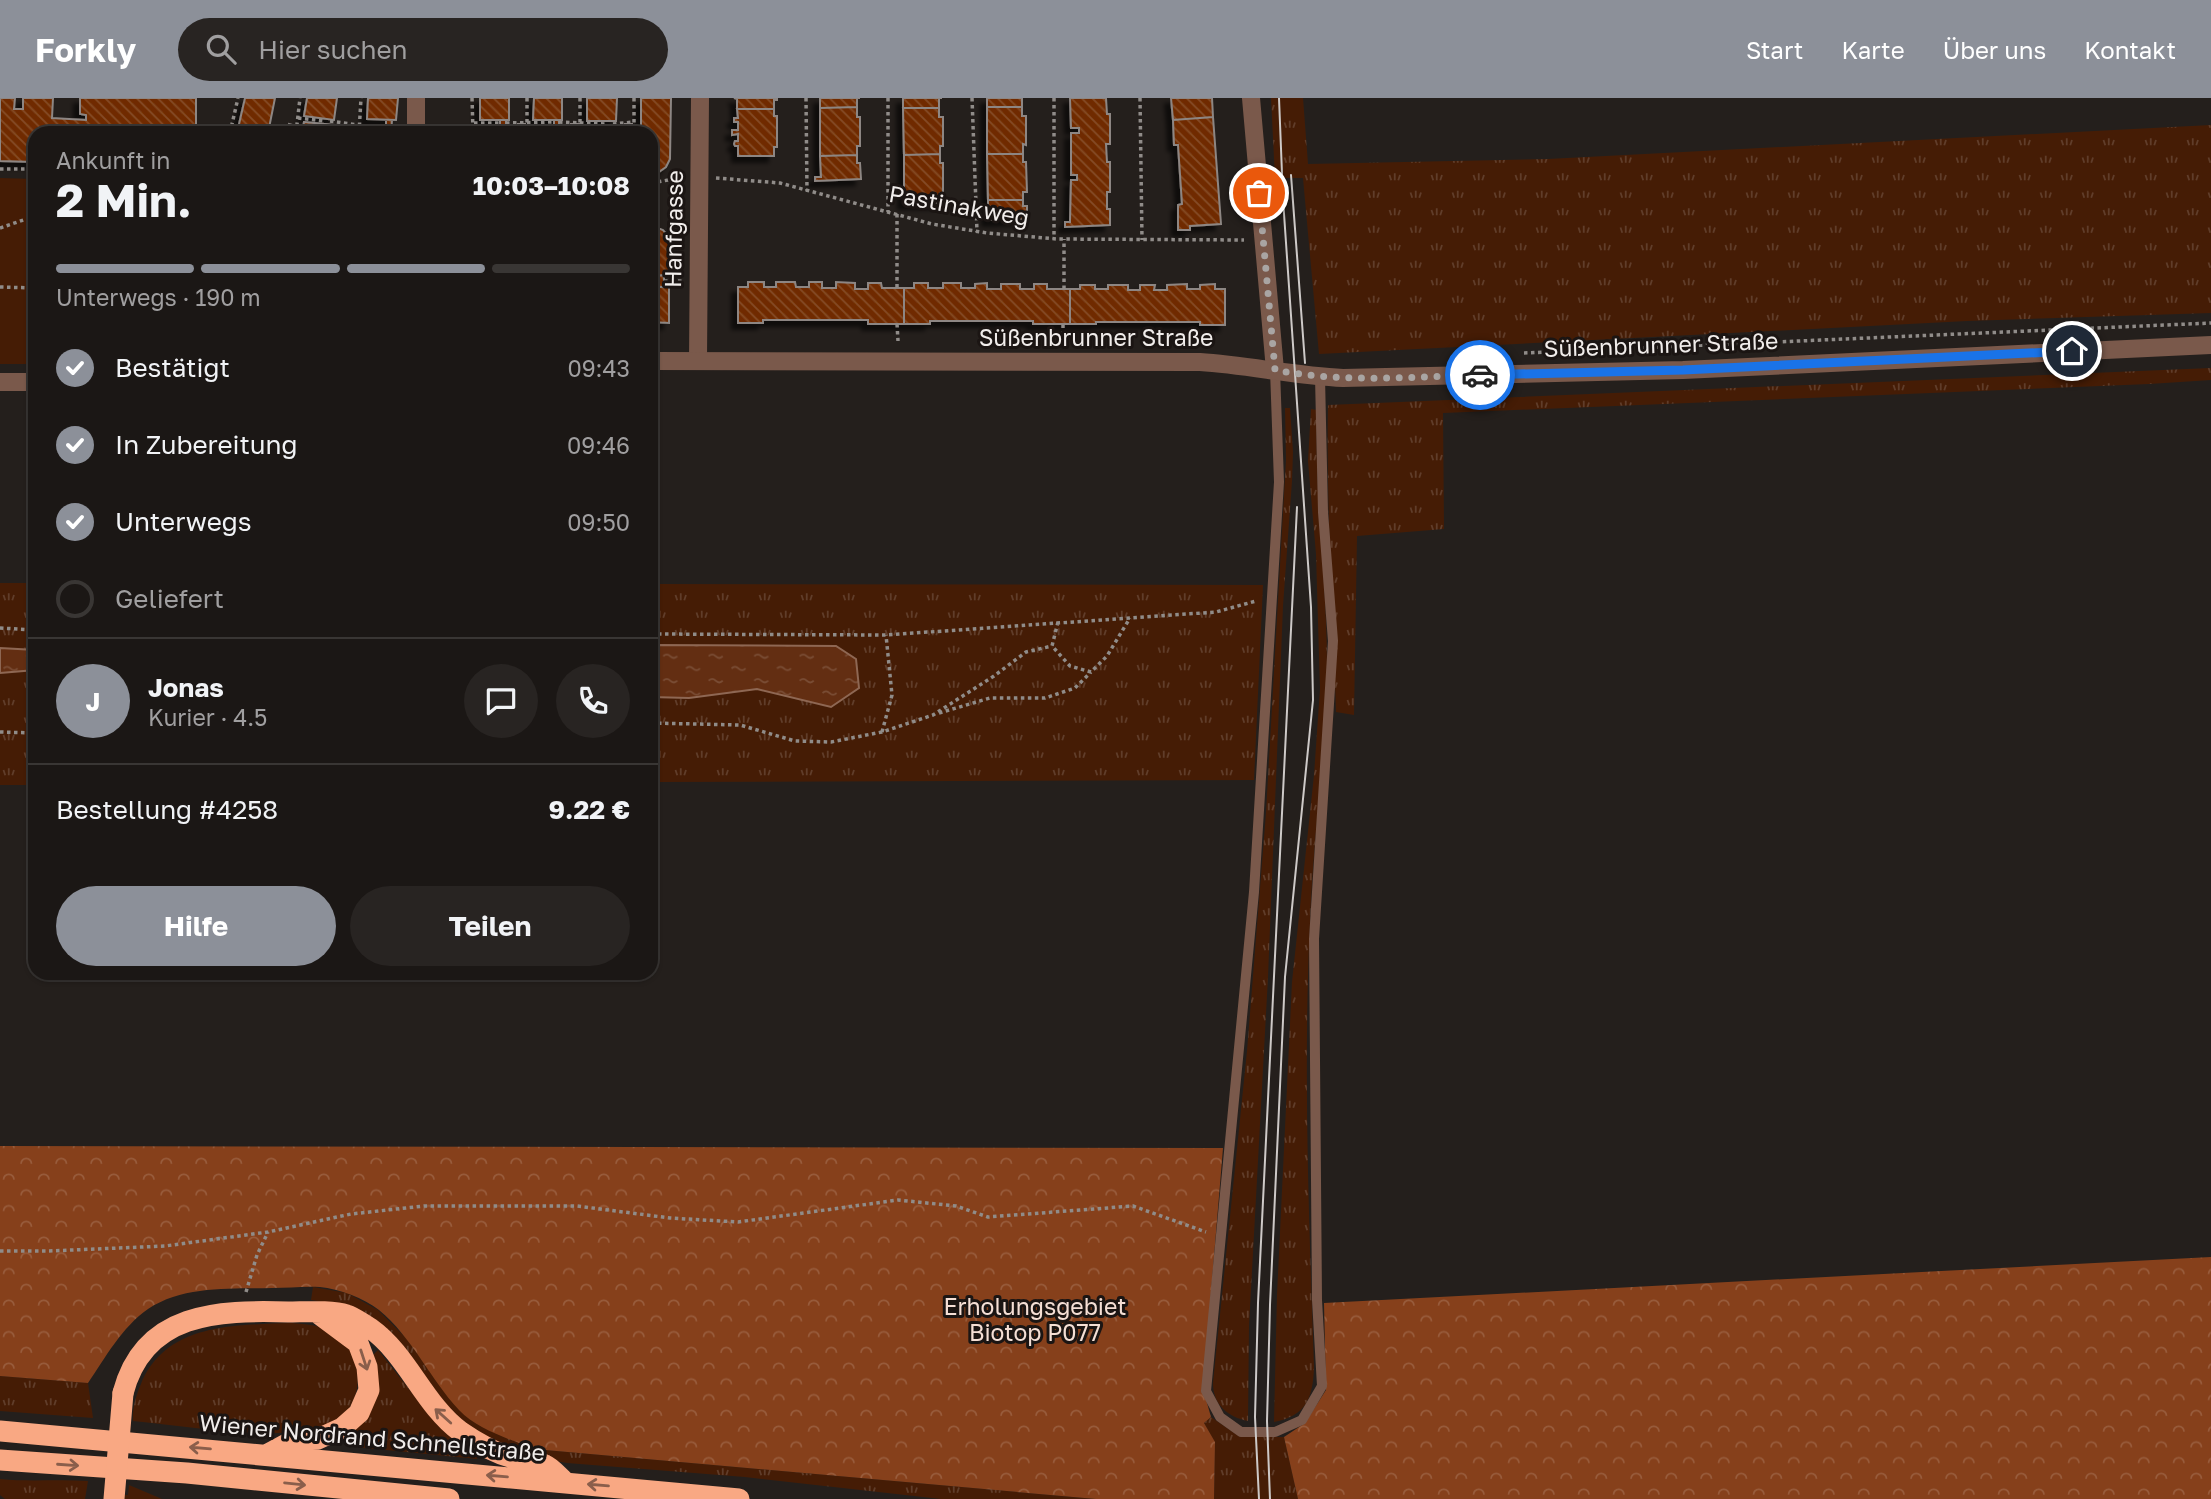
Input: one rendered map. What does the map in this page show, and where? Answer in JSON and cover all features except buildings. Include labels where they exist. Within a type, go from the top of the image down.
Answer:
[{"type":"highway","points":[[114,1499],[123,1393],[129,1370],[137,1358],[152,1340],[181,1324],[213,1315],[255,1311],[347,1315],[372,1330],[394,1352],[436,1410],[460,1430],[485,1447],[504,1455],[545,1465],[565,1482]]},
{"type":"highway","points":[[268,1454],[294,1440],[318,1439],[342,1428],[359,1413],[369,1390],[367,1367],[358,1343],[318,1313]]},
{"type":"highway","name":"Wiener Nordrand Schnellstraße","points":[[0,1431],[739,1499]]},
{"type":"highway","points":[[0,1460],[187,1474],[449,1499]]},
{"type":"street","points":[[416,98],[416,126]]},
{"type":"street","name":"Hanfgasse","points":[[698,361],[700,98]]},
{"type":"street","points":[[1251,98],[1275,370]]},
{"type":"street","name":"Süßenbrunner Straße","points":[[658,361],[1200,362],[1321,377],[1683,370],[2211,345]]},
{"type":"street","points":[[0,382],[28,382]]},
{"type":"lane","points":[[1275,370],[1279,482],[1254,892],[1206,1391],[1220,1418],[1241,1432],[1275,1432],[1302,1420],[1322,1386],[1317,1300],[1314,939],[1333,641],[1324,512],[1321,377]]},
{"type":"path","points":[[231,126],[237,98]]},
{"type":"path","points":[[297,126],[300,98]]},
{"type":"path","points":[[359,124],[361,98]]},
{"type":"path","points":[[472,98],[473,123],[499,123]]},
{"type":"path","points":[[527,98],[527,126]]},
{"type":"path","points":[[580,98],[580,126]]},
{"type":"path","points":[[634,98],[634,126]]},
{"type":"path","points":[[806,98],[807,191]]},
{"type":"path","points":[[888,98],[888,212]]},
{"type":"path","points":[[972,98],[977,232]]},
{"type":"path","points":[[1054,98],[1054,239]]},
{"type":"path","points":[[1140,98],[1142,240]]},
{"type":"path","points":[[298,118],[324,121]]},
{"type":"path","points":[[330,121],[372,126]]},
{"type":"path","points":[[506,123],[634,122]]},
{"type":"path","points":[[0,169],[28,169]]},
{"type":"path","name":"Pastinakweg","points":[[658,182],[699,177],[780,183],[932,224],[977,232],[1054,239],[1264,241]]},
{"type":"path","points":[[897,214],[897,288]]},
{"type":"path","points":[[0,228],[28,218]]},
{"type":"path","points":[[1064,239],[1064,289]]},
{"type":"path","points":[[0,287],[28,288]]},
{"type":"path","points":[[1522,353],[2211,323]]},
{"type":"path","points":[[897,324],[898,341]]},
{"type":"path","points":[[1063,324],[1063,342]]},
{"type":"path","points":[[658,634],[886,635],[1216,612],[1273,597]]},
{"type":"path","points":[[658,723],[740,725],[795,741],[831,742],[882,732],[990,698],[1045,698],[1075,688],[1107,656],[1130,618]]},
{"type":"path","points":[[1052,646],[1058,622]]},
{"type":"path","points":[[0,628],[28,630]]},
{"type":"path","points":[[882,732],[892,695],[886,635]]},
{"type":"path","points":[[1052,646],[1070,666],[1091,672]]},
{"type":"path","points":[[933,715],[1026,652],[1052,646]]},
{"type":"path","points":[[0,732],[28,733]]},
{"type":"path","points":[[0,1251],[165,1246],[268,1232],[351,1214],[424,1206],[577,1206],[670,1218],[738,1222],[898,1200],[956,1206],[988,1217],[1133,1206],[1197,1227],[1221,1238]]},
{"type":"path","points":[[247,1292],[257,1255],[268,1232]]},
{"type":"green space","points":[[1271,98],[1303,98],[1308,164],[1548,159],[2211,125],[2211,313],[1967,321],[1319,354],[1303,178],[1275,178]]},
{"type":"green space","points":[[0,178],[28,179],[28,364],[0,364]]},
{"type":"green space","points":[[2211,368],[2211,380],[2149,384],[1443,413],[1444,529],[1357,536],[1354,715],[1336,712],[1328,405]]},
{"type":"green space","points":[[1285,408],[1290,408],[1292,481],[1283,606],[1268,977],[1249,1326],[1248,1421],[1223,1409],[1216,1398],[1213,1383],[1247,1051],[1266,813],[1286,460]]},
{"type":"green space","points":[[1311,409],[1317,410],[1317,474],[1327,664],[1308,979],[1308,1145],[1314,1367],[1312,1388],[1306,1404],[1294,1415],[1274,1422],[1277,1295],[1292,982],[1314,775],[1320,689],[1316,554],[1308,461]]},
{"type":"green space","points":[[0,583],[28,583],[28,650],[0,648]]},
{"type":"green space","points":[[658,584],[1263,585],[1254,780],[658,782],[658,697],[689,698],[757,689],[831,706],[725,647],[658,645]]},
{"type":"green space","points":[[28,671],[28,785],[0,785],[0,673]]},
{"type":"green space","name":"Erholungsgebiet Biotop P077","points":[[0,1146],[1223,1148],[1203,1389],[1211,1417],[1204,1423],[1215,1442],[1214,1499],[1096,1499],[534,1449],[475,1423],[459,1410],[401,1333],[379,1310],[351,1295],[320,1287],[208,1290],[162,1301],[130,1325],[88,1383],[0,1376]]},
{"type":"green space","points":[[2211,1257],[2211,1499],[1298,1499],[1284,1437],[1305,1423],[1326,1390],[1324,1303]]},
{"type":"green space","points":[[313,1287],[347,1293],[378,1310],[405,1337],[534,1449],[1096,1499],[941,1499],[538,1458],[478,1434],[335,1304],[311,1300]]},
{"type":"green space","points":[[291,1323],[327,1329],[347,1346],[354,1359],[357,1385],[354,1398],[348,1410],[326,1428],[263,1433],[133,1421],[141,1384],[152,1364],[167,1349],[204,1331]]},
{"type":"green space","points":[[378,1350],[424,1408],[479,1453],[477,1459],[346,1446],[344,1439],[349,1435],[373,1355]]},
{"type":"green space","points":[[0,1376],[88,1383],[93,1418],[0,1411]]},
{"type":"green space","points":[[1211,1417],[1240,1437],[1284,1437],[1298,1499],[1214,1499],[1215,1443],[1204,1423]]},
{"type":"green space","points":[[0,1479],[88,1481],[85,1499],[5,1499],[0,1495]]},
{"type":"green space","points":[[129,1485],[162,1499],[125,1499]]},
{"type":"water","points":[[658,645],[836,646],[856,659],[859,688],[831,707],[757,689],[689,698],[658,697]]},
{"type":"water","points":[[0,648],[28,650],[28,671],[0,673]]},
{"type":"tram line","points":[[1270,1499],[1267,1421],[1270,1305],[1285,977],[1313,700],[1311,607],[1283,199],[1279,98]]},
{"type":"tram line","points":[[1291,175],[1305,363]]},
{"type":"tram line","points":[[1259,1499],[1255,1417],[1258,1303],[1297,507]]},
{"type":"way so far","points":[[1259,193],[1275,370],[1305,376],[1343,378],[1480,375]]},
{"type":"route","points":[[1480,375],[1683,370],[2072,351]]}]
